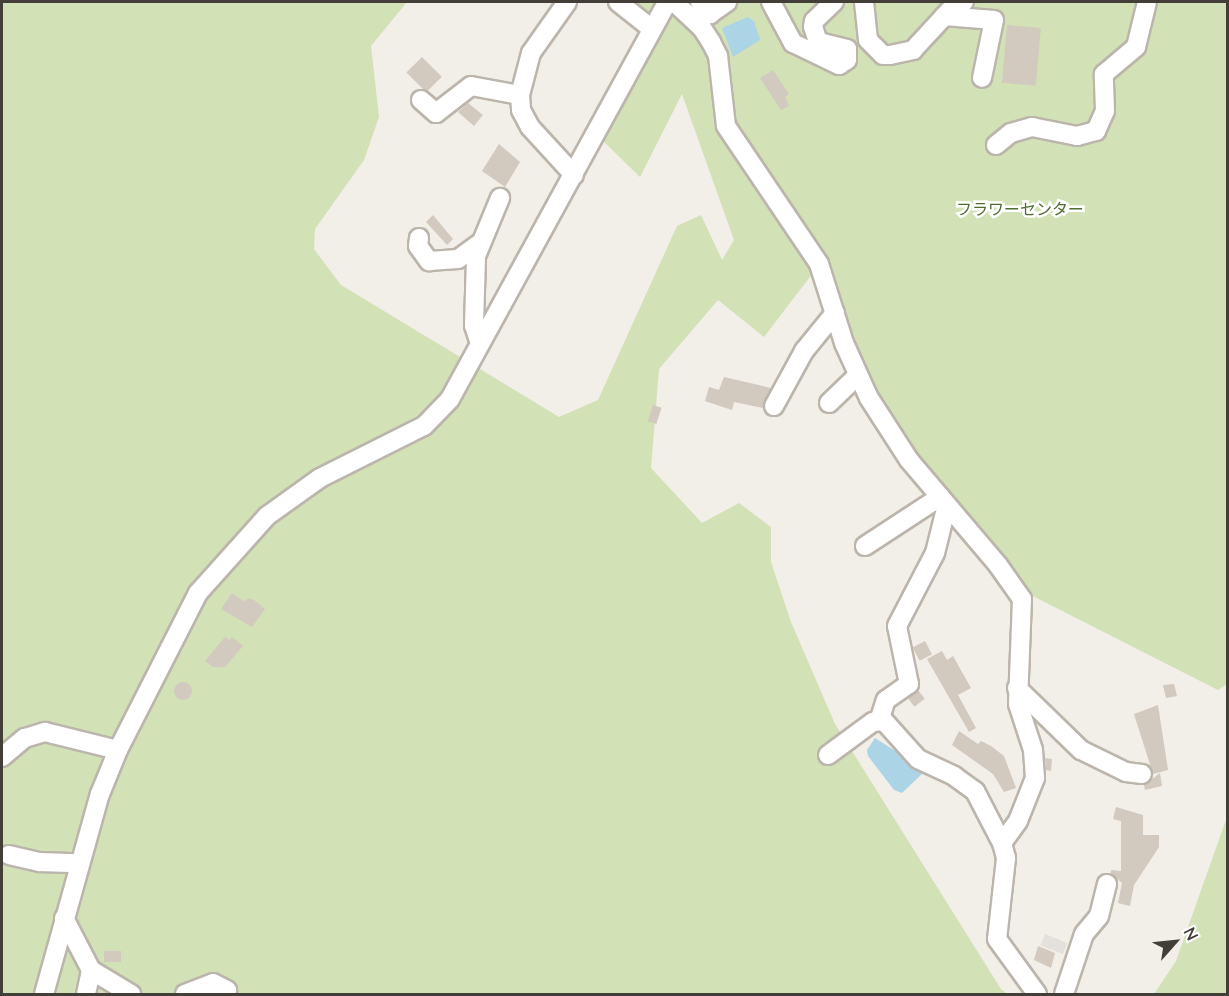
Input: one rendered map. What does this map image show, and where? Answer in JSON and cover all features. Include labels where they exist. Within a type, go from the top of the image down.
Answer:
[{"type":"street","points":[[567,2],[531,52],[520,94],[522,110],[530,127],[574,175]]},
{"type":"street","points":[[618,2],[652,29]]},
{"type":"street","points":[[44,994],[77,863],[117,750],[198,593],[234,548],[267,516],[320,478],[424,426],[450,399],[667,2]]},
{"type":"street","points":[[674,2],[702,28],[718,56],[726,126],[819,264],[857,376],[888,432],[1022,599],[1018,704],[1033,750],[1035,778],[1018,821],[1002,843]]},
{"type":"street","points":[[700,2],[710,14],[727,2]]},
{"type":"street","points":[[771,2],[793,43],[839,65],[847,60],[847,49],[818,42],[813,27],[814,21],[834,2]]},
{"type":"street","points":[[864,2],[868,40],[883,55],[913,50],[944,16],[964,2]]},
{"type":"street","points":[[996,145],[1011,134],[1032,127],[1077,136],[1095,131],[1105,111],[1104,74],[1136,47],[1147,2]]},
{"type":"street","points":[[944,16],[994,20],[982,78]]},
{"type":"street","points":[[421,100],[436,113],[471,86],[520,94]]},
{"type":"street","points":[[480,344],[474,325],[479,244],[500,198]]},
{"type":"street","points":[[419,238],[418,246],[429,261],[458,260],[479,244]]},
{"type":"street","points":[[774,406],[804,351],[835,313]]},
{"type":"street","points":[[829,404],[857,376]]},
{"type":"street","points":[[865,546],[944,501]]},
{"type":"street","points":[[828,754],[879,721],[886,700],[909,684],[897,626],[935,553],[944,501]]},
{"type":"street","points":[[1017,688],[1081,750],[1126,772],[1142,774]]},
{"type":"street","points":[[879,721],[891,725],[918,759],[954,776],[975,791],[1002,843],[1006,858],[996,933],[1004,951],[1037,994]]},
{"type":"street","points":[[2,757],[25,738],[45,732],[117,750]]},
{"type":"street","points":[[9,855],[40,862],[77,863]]},
{"type":"street","points":[[1064,994],[1084,934],[1099,916],[1107,884]]},
{"type":"street","points":[[64,918],[91,970],[131,994]]},
{"type":"street","points":[[86,994],[91,970]]},
{"type":"street","points":[[185,994],[213,983],[226,990]]},
{"type":"shaded area","points":[[1045,934],[1067,943],[1063,954],[1041,945]]},
{"type":"green space","name":"フラワーセンター","points":[[2,2],[407,2],[371,46],[379,117],[364,160],[315,229],[314,249],[341,285],[559,417],[598,400],[677,226],[701,215],[722,260],[734,240],[682,94],[640,177],[596,134],[652,29],[618,2],[1227,2],[1227,684],[1218,690],[1017,588],[889,432],[819,265],[764,337],[718,300],[659,369],[651,468],[702,523],[739,503],[771,527],[771,562],[791,622],[835,724],[1001,989],[1007,994],[2,994]]},
{"type":"green space","points":[[1227,817],[1227,994],[1154,994],[1176,961]]},
{"type":"water","points":[[748,17],[754,21],[760,40],[733,57],[722,28]]},
{"type":"water","points":[[875,738],[922,768],[924,772],[902,793],[894,790],[868,756],[867,750]]},
{"type":"building","points":[[1007,25],[1041,28],[1036,86],[1002,83]]},
{"type":"building","points":[[422,57],[442,77],[426,92],[406,73]]},
{"type":"building","points":[[773,70],[789,94],[785,97],[789,106],[781,110],[760,78]]},
{"type":"building","points":[[468,103],[483,115],[474,126],[458,112]]},
{"type":"building","points":[[499,144],[520,162],[505,187],[482,171]]},
{"type":"building","points":[[433,215],[453,239],[447,245],[426,222]]},
{"type":"building","points":[[724,377],[771,388],[763,408],[734,402],[732,410],[705,401],[709,387],[719,390]]},
{"type":"building","points":[[653,405],[662,408],[656,424],[648,421]]},
{"type":"building","points":[[232,593],[245,602],[248,598],[254,600],[265,609],[252,627],[221,609]]},
{"type":"building","points":[[225,637],[229,640],[232,637],[243,646],[225,667],[213,667],[205,661]]},
{"type":"building","points":[[925,641],[932,654],[920,661],[913,648]]},
{"type":"building","points":[[942,651],[947,660],[953,656],[971,688],[958,695],[976,728],[969,732],[927,659]]},
{"type":"building","points":[[183,682],[189,685],[192,691],[189,697],[183,700],[177,697],[174,691],[177,685]]},
{"type":"building","points":[[1174,684],[1177,696],[1166,698],[1163,685]]},
{"type":"building","points":[[918,690],[925,699],[915,707],[908,698]]},
{"type":"building","points":[[1158,705],[1168,770],[1153,774],[1134,714]]},
{"type":"building","points":[[959,731],[978,744],[981,741],[991,746],[1004,756],[1016,788],[1004,792],[993,774],[952,745]]},
{"type":"building","points":[[1045,758],[1052,759],[1051,771],[1046,770]]},
{"type":"building","points":[[1160,773],[1162,786],[1145,790],[1144,785]]},
{"type":"building","points":[[1116,807],[1143,815],[1143,835],[1159,835],[1159,847],[1134,885],[1130,906],[1118,903],[1122,883],[1111,874],[1111,870],[1121,871],[1121,821],[1113,819]]},
{"type":"building","points":[[1038,946],[1055,953],[1051,968],[1034,960]]},
{"type":"building","points":[[104,951],[121,951],[121,962],[104,962]]}]
